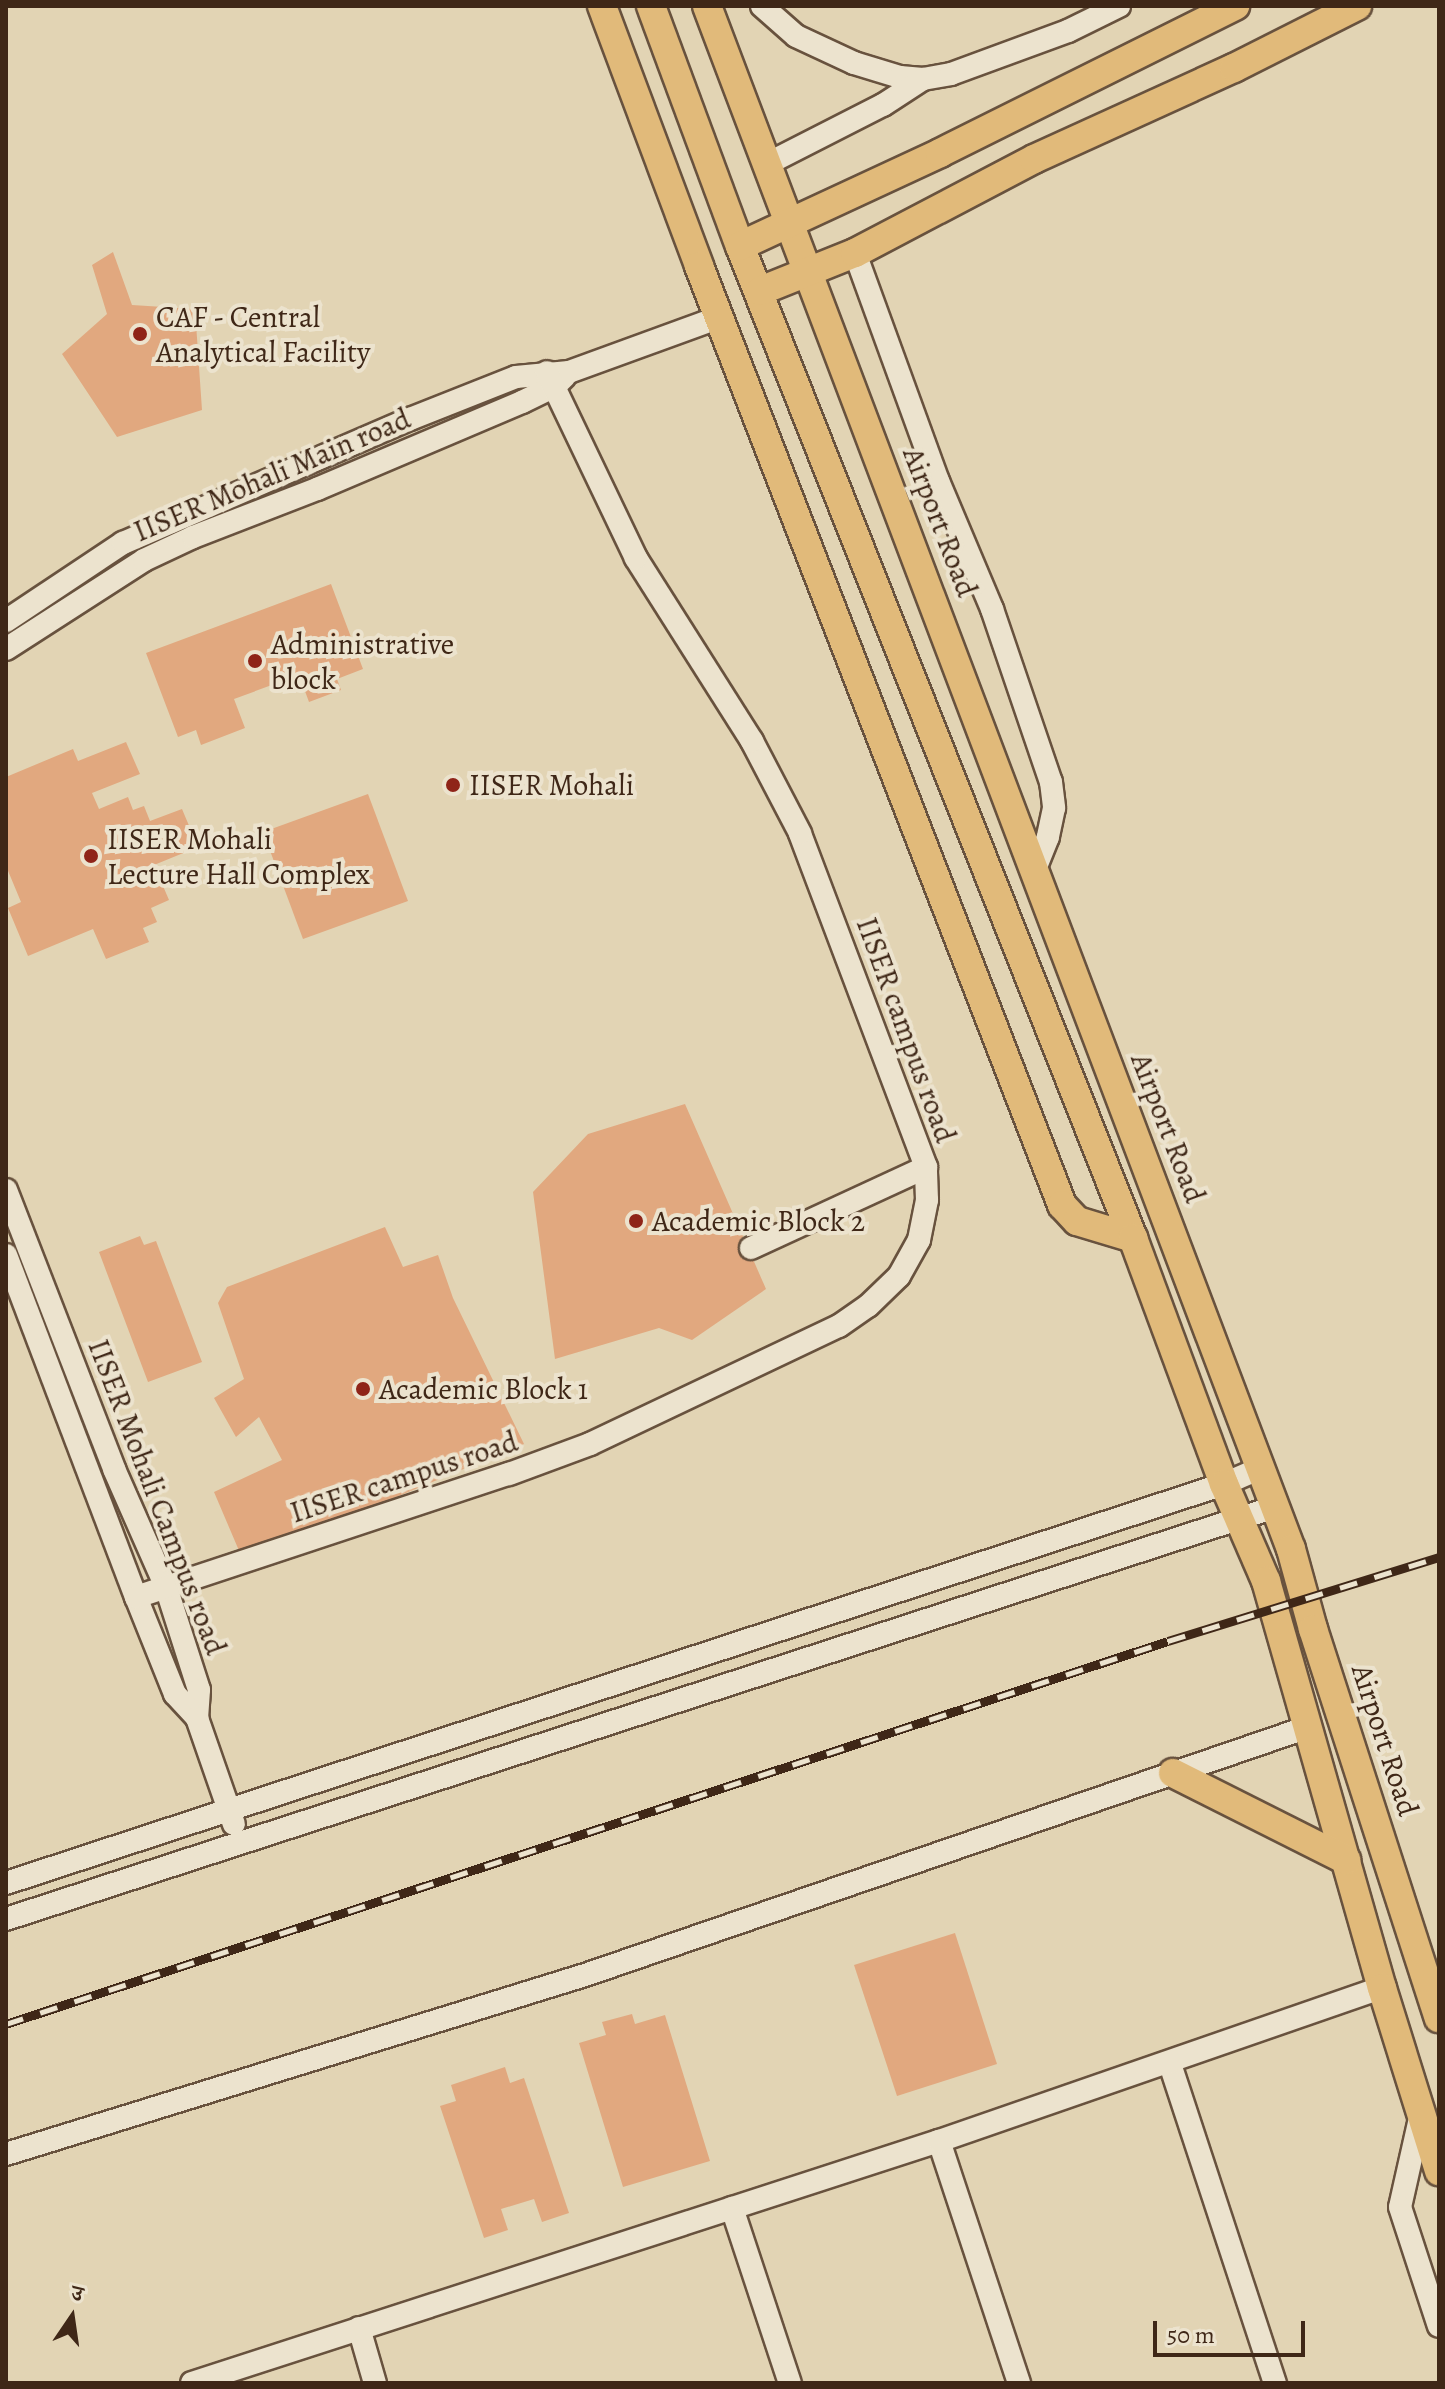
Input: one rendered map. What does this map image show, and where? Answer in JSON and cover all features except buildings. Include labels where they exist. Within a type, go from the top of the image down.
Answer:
[{"type":"main road","points":[[602,6],[1062,1205],[1077,1221],[1133,1238]]},
{"type":"main road","points":[[651,6],[740,246],[1133,1238],[1224,1484],[1266,1581],[1382,1988],[1439,2171]]},
{"type":"main road","name":"Airport Road","points":[[708,6],[765,165],[809,271],[1261,1468],[1439,2018]]},
{"type":"main road","points":[[740,246],[940,153],[1235,6]]},
{"type":"main road","points":[[760,291],[855,253],[1034,159],[1234,68],[1357,6]]},
{"type":"main road","points":[[1173,1773],[1346,1860]]},
{"type":"street","points":[[762,6],[796,36],[854,63],[900,77],[923,79],[951,74],[1068,31],[1119,6]]},
{"type":"street","points":[[765,165],[883,105],[923,79]]},
{"type":"street","points":[[855,253],[938,481],[992,609],[1051,782],[1054,808],[1048,837],[1034,871]]},
{"type":"street","points":[[6,621],[104,555],[153,529],[423,414],[516,377],[557,377],[720,317]]},
{"type":"street","name":"IISER Mohali Main road","points":[[6,649],[113,579],[168,548],[332,483],[557,377]]},
{"type":"street","name":"IISER campus road","points":[[136,1597],[590,1444],[839,1326],[868,1306],[899,1276],[919,1240],[927,1200],[926,1167],[874,1024],[783,797],[752,741],[636,558],[557,377]]},
{"type":"street","points":[[751,1248],[926,1167]]},
{"type":"street","name":"IISER Mohali Campus road","points":[[6,1190],[114,1469],[166,1587],[199,1690],[197,1718]]},
{"type":"street","name":"IISER Mohali Campus road","points":[[6,1256],[175,1694],[197,1718]]},
{"type":"street","points":[[6,1883],[1224,1484],[1261,1468]]},
{"type":"street","points":[[6,1919],[1275,1507]]},
{"type":"street","points":[[197,1718],[240,1843]]},
{"type":"street","points":[[6,2154],[585,1975],[1308,1727]]},
{"type":"street","points":[[192,2383],[939,2141],[1170,2064],[1382,1988]]},
{"type":"street","points":[[1170,2064],[1275,2383]]},
{"type":"street","points":[[1421,2114],[1400,2207],[1439,2326]]},
{"type":"street","points":[[939,2141],[1019,2383]]},
{"type":"street","points":[[732,2208],[790,2383]]},
{"type":"street","points":[[359,2328],[375,2383]]},
{"type":"railway","points":[[6,2024],[1168,1641],[1439,1557]]},
{"type":"place","name":"CAF - Central Analytical Facility","points":[[140,334]]},
{"type":"place","name":"Administrative block","points":[[255,661]]},
{"type":"place","name":"IISER Mohali","points":[[453,785]]},
{"type":"place","name":"IISER Mohali Lecture Hall Complex","points":[[91,856]]},
{"type":"place","name":"Academic Block 2","points":[[636,1221]]},
{"type":"place","name":"Academic Block 1","points":[[363,1389]]}]
